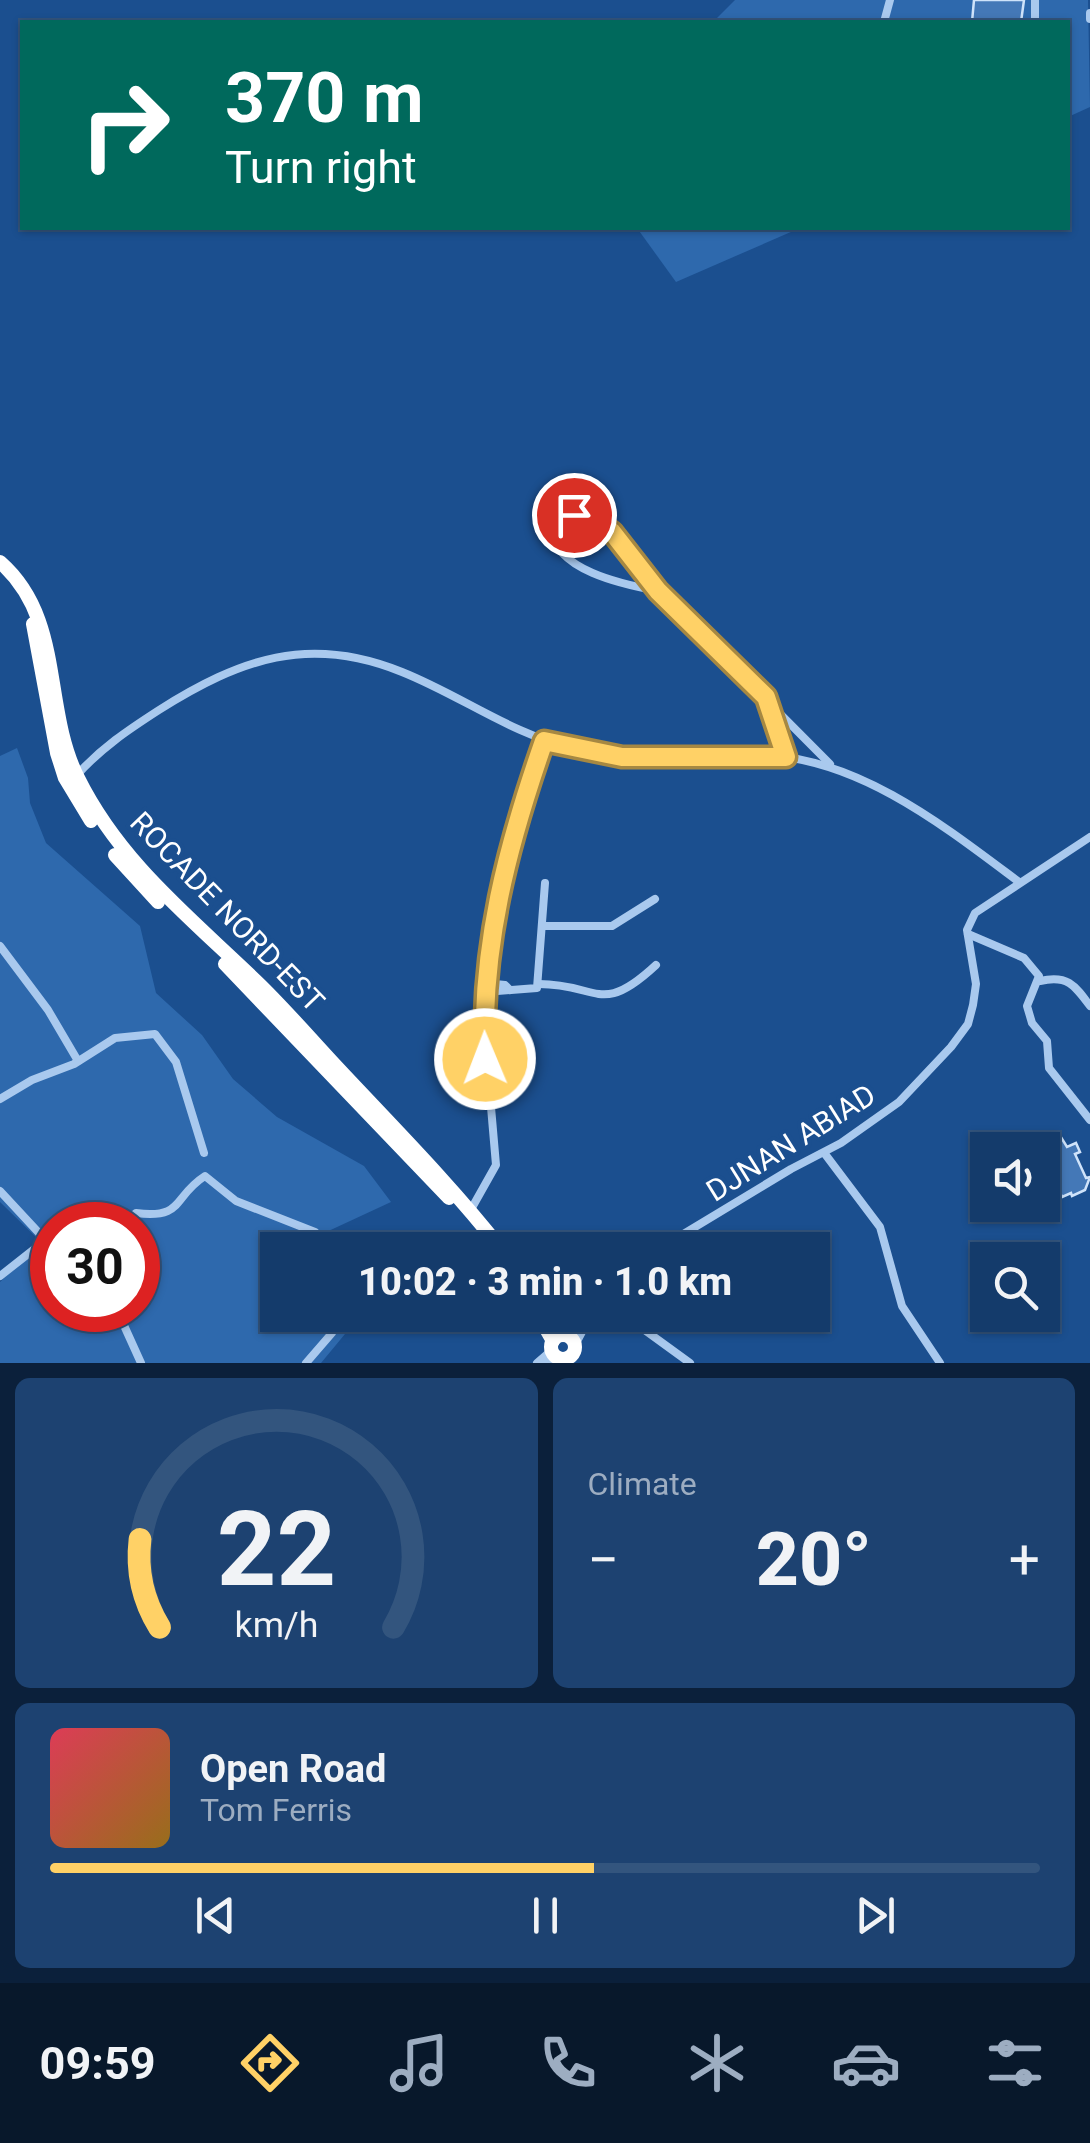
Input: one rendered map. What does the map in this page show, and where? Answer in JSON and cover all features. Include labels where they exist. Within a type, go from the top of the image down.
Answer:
[{"type":"highway","name":"ROCADE NORD-EST","points":[[0,562],[19,580],[36,609],[48,646],[76,776],[125,853],[168,900],[259,983],[439,1172],[486,1232]]},
{"type":"highway","name":"ROCADE NORD-EST","points":[[0,573],[29,612],[61,765],[94,826],[127,871],[247,986],[444,1192],[476,1232]]},
{"type":"highway","points":[[563,1350],[588,1363]]},
{"type":"street","points":[[1025,15],[1034,20],[1036,0]]},
{"type":"street","points":[[658,591],[578,565],[560,551],[553,527],[574,515],[598,521],[631,552],[658,591],[832,766]]},
{"type":"street","points":[[70,759],[100,749],[227,671],[263,659],[321,653],[358,658],[403,672],[505,726],[544,741],[622,757],[786,757],[832,766],[876,786],[1018,882]]},
{"type":"street","points":[[766,697],[786,757]]},
{"type":"street","points":[[470,1213],[489,1182],[497,1153],[485,1059],[485,988],[492,925],[505,858],[544,741]]},
{"type":"street","points":[[76,776],[100,749]]},
{"type":"street","points":[[1040,981],[1024,958],[968,934],[969,920],[980,907],[1090,837]]},
{"type":"street","points":[[485,988],[534,990],[538,984],[545,883]]},
{"type":"street","points":[[542,926],[612,926],[655,899]]},
{"type":"street","name":"DJNAN ABIAD","points":[[687,1232],[791,1169],[826,1154],[899,1102],[963,1031],[971,1015],[976,984],[968,934]]},
{"type":"street","points":[[0,946],[48,1010],[78,1061]]},
{"type":"street","points":[[538,984],[563,984],[582,993],[620,994],[656,965]]},
{"type":"street","points":[[1040,981],[1063,978],[1076,986],[1090,1006]]},
{"type":"street","points":[[1040,981],[1027,1002],[1032,1023],[1047,1041],[1047,1061],[1055,1078],[1090,1120]]},
{"type":"street","points":[[0,1099],[128,1034],[158,1036],[176,1062],[204,1153]]},
{"type":"street","points":[[826,1154],[880,1227],[902,1306],[940,1363]]},
{"type":"street","points":[[160,1214],[168,1212],[205,1176],[236,1201],[315,1232]]},
{"type":"street","points":[[0,1192],[30,1226]]},
{"type":"street","points":[[0,1276],[30,1253]]},
{"type":"street","points":[[126,1332],[141,1363]]},
{"type":"street","points":[[306,1363],[332,1332]]},
{"type":"street","points":[[647,1332],[690,1363]]},
{"type":"street","points":[[538,1363],[563,1350]]},
{"type":"shaded area","points":[[735,0],[1088,0],[1090,107],[1070,116],[1070,20],[715,20]]},
{"type":"shaded area","points":[[638,230],[795,230],[676,282]]},
{"type":"shaded area","points":[[17,748],[28,778],[30,803],[46,843],[140,926],[156,993],[202,1035],[233,1079],[277,1117],[364,1166],[391,1202],[326,1232],[260,1232],[260,1332],[345,1332],[321,1363],[0,1363],[0,1282],[30,1254],[30,1332],[160,1332],[160,1202],[30,1202],[30,1231],[0,1202],[0,756]]},
{"type":"building","points":[[974,0],[1024,0],[1021,20],[972,20]]},
{"type":"building","points":[[1060,1136],[1067,1147],[1076,1143],[1080,1152],[1075,1154],[1086,1178],[1090,1177],[1085,1190],[1062,1197]]},
{"type":"route","points":[[485,1059],[486,970],[496,897],[514,826],[544,741],[622,757],[786,757],[766,697],[658,591],[612,532],[590,517],[574,515]]}]
